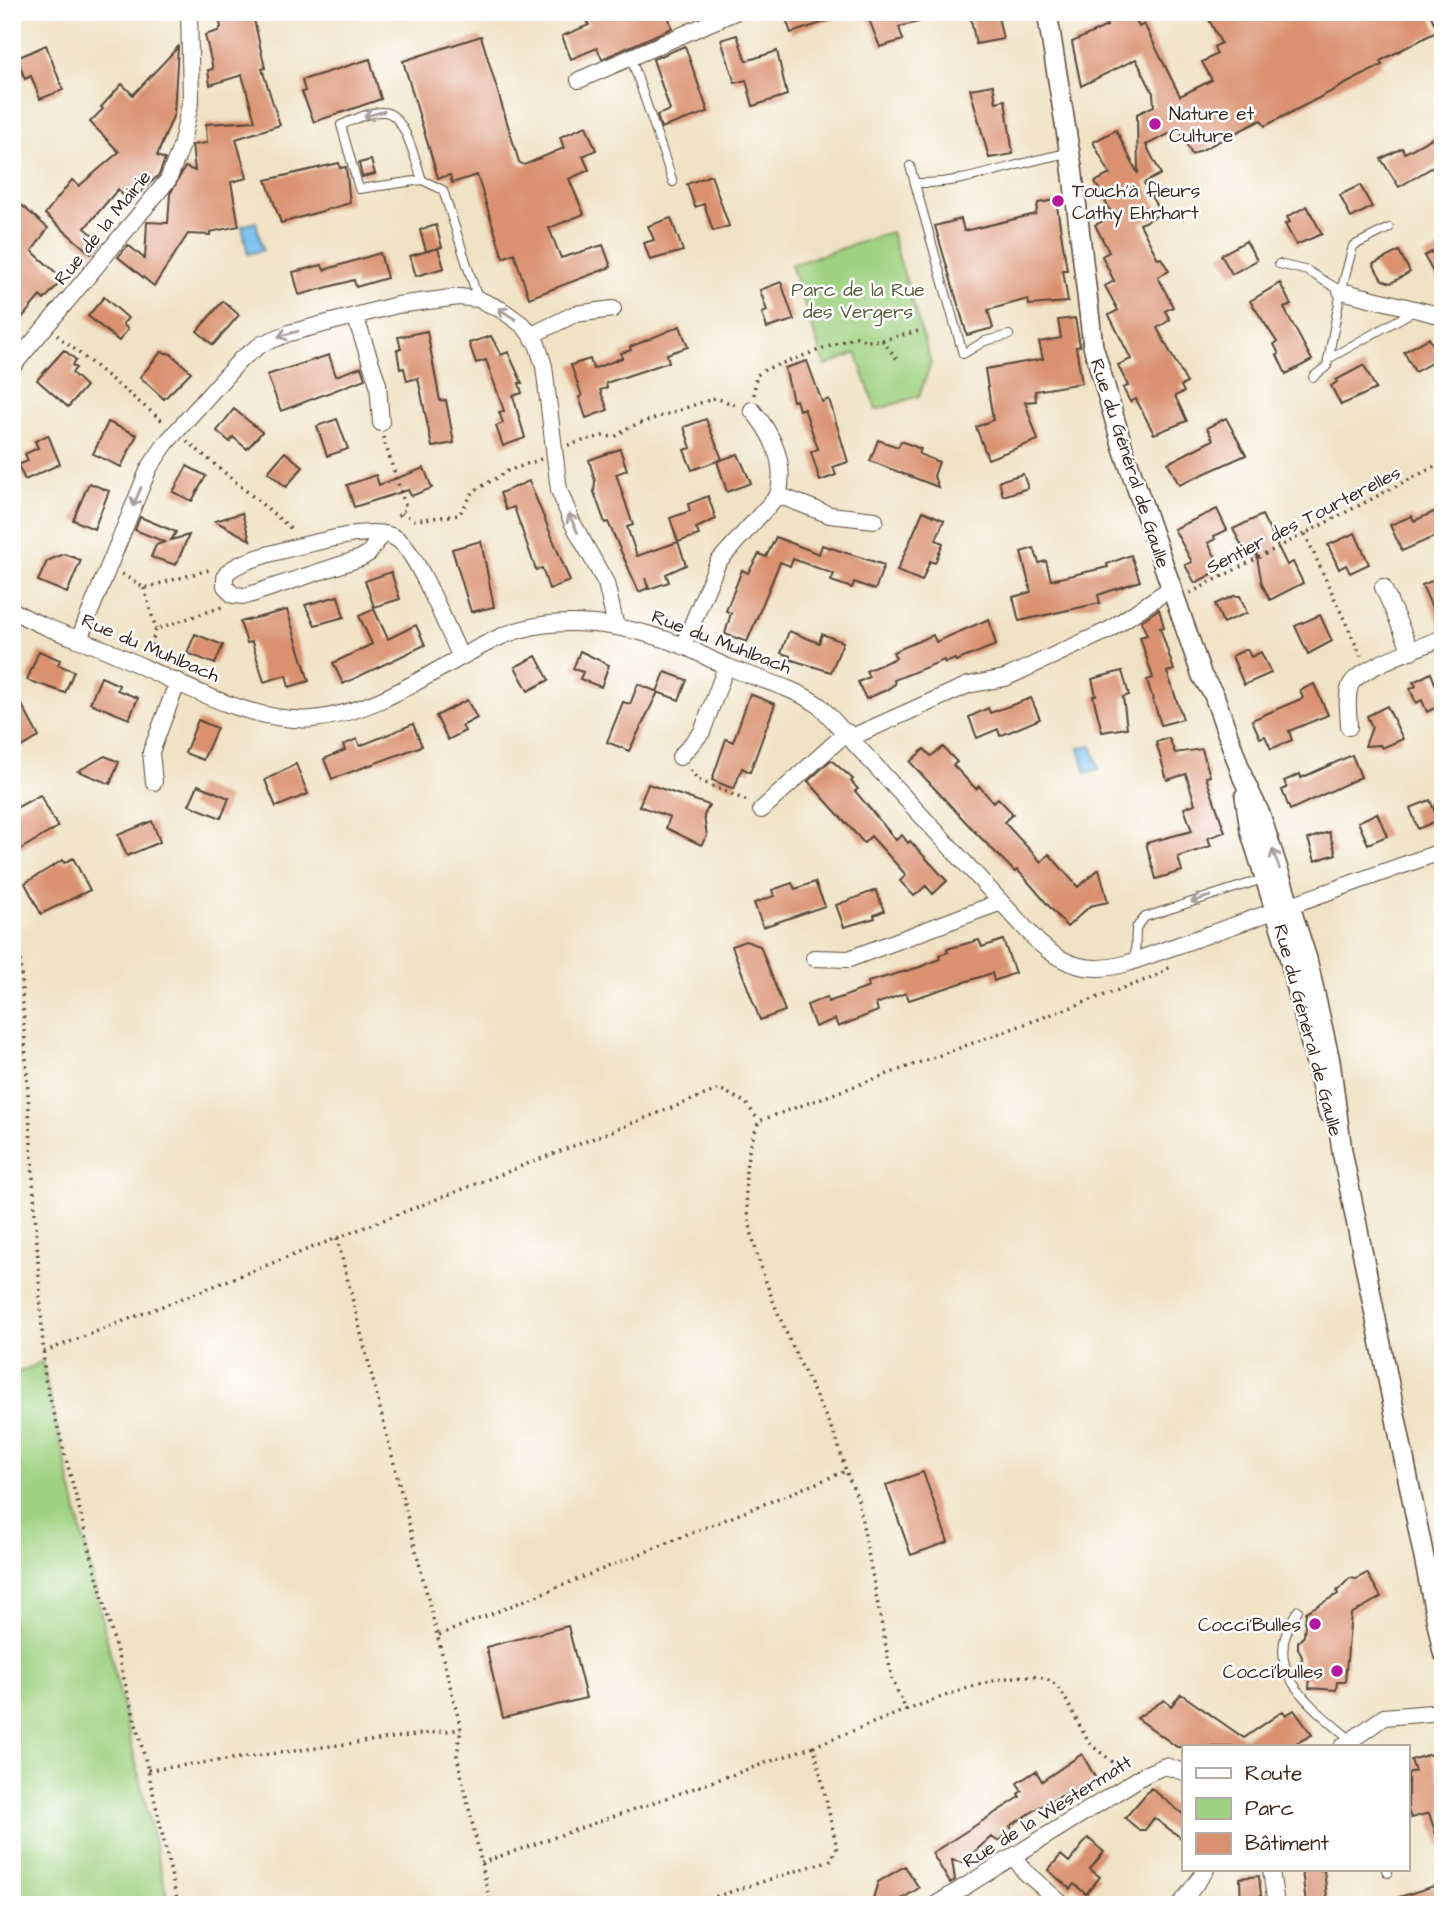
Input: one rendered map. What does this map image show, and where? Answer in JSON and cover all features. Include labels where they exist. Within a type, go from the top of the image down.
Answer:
[{"type":"street","name":"Rue de la Mairie","points":[[12,366],[168,180],[181,147],[191,99],[189,12]]},
{"type":"street","points":[[579,80],[734,12]]},
{"type":"street","name":"Rue du Général de Gaulle","points":[[1047,12],[1070,153],[1093,346],[1123,448],[1173,594],[1243,778],[1260,814],[1284,908],[1330,1060],[1342,1151],[1443,1652]]},
{"type":"street","points":[[1340,291],[1443,316]]},
{"type":"street","points":[[79,639],[158,452],[227,373],[252,351],[279,336],[397,305],[446,298],[478,299],[513,317],[532,335],[544,366],[552,449],[564,504],[606,583],[616,627]]},
{"type":"street","points":[[532,335],[575,314],[613,309]]},
{"type":"street","points":[[355,316],[378,384],[381,423]]},
{"type":"street","points":[[682,646],[718,562],[778,495],[781,483],[778,457],[766,427],[752,410]]},
{"type":"street","points":[[778,495],[830,515],[875,520]]},
{"type":"street","points":[[382,534],[369,553],[352,562],[238,597],[228,592],[225,586],[226,574],[230,570],[338,537],[382,534],[398,539],[411,554],[461,657]]},
{"type":"street","points":[[1382,587],[1411,651]]},
{"type":"street","points":[[761,810],[850,734],[968,685],[1005,678],[1108,630],[1173,594]]},
{"type":"street","name":"Rue du Muhlbach","points":[[12,610],[178,681],[260,713],[290,719],[314,719],[376,703],[461,657],[522,629],[573,623],[616,627],[682,646],[726,667],[801,694],[820,706],[850,734],[1049,952],[1067,963],[1098,970],[1135,960],[1443,851]]},
{"type":"street","points":[[1349,727],[1348,692],[1352,682],[1367,671],[1443,638]]},
{"type":"street","points":[[680,757],[702,732],[726,667]]},
{"type":"street","points":[[154,782],[151,752],[178,681]]},
{"type":"street","name":"Rue du Général de Gaulle","points":[[1243,778],[1250,831],[1266,878],[1284,908]]},
{"type":"street","points":[[814,958],[849,959],[1001,902]]},
{"type":"street","points":[[1346,1744],[1384,1717],[1443,1712]]},
{"type":"street","name":"Rue de la Westermatt","points":[[935,1905],[1127,1786],[1165,1766],[1182,1771]]},
{"type":"street","points":[[1014,1856],[1024,1871],[1063,1905]]},
{"type":"street","points":[[1180,1905],[1205,1871]]},
{"type":"street","points":[[1271,1871],[1276,1905]]},
{"type":"lane","points":[[631,58],[673,182]]},
{"type":"lane","points":[[422,180],[402,125],[395,116],[387,111],[377,112],[341,125],[359,189],[422,180],[443,190],[478,299]]},
{"type":"lane","points":[[915,183],[963,182],[1014,164],[1070,153]]},
{"type":"lane","points":[[910,166],[963,354],[985,341],[1009,335]]},
{"type":"lane","points":[[1313,377],[1327,366],[1340,291],[1353,246],[1389,228]]},
{"type":"lane","points":[[1279,264],[1308,271],[1340,291]]},
{"type":"lane","points":[[1328,359],[1417,310]]},
{"type":"lane","points":[[1135,960],[1134,934],[1139,922],[1145,917],[1266,878]]},
{"type":"lane","points":[[1298,1610],[1285,1629],[1284,1659],[1290,1682],[1346,1744]]},
{"type":"path","points":[[401,513],[415,520],[459,515],[474,491],[508,471],[543,458],[552,449],[602,436],[615,437],[629,427],[715,398],[752,410],[756,376],[766,369],[856,337],[867,341],[882,340],[919,331]]},
{"type":"path","points":[[882,340],[897,359]]},
{"type":"path","points":[[381,423],[384,450],[406,508],[382,534]]},
{"type":"path","name":"Sentier des Tourterelles","points":[[1173,594],[1305,534],[1443,462]]},
{"type":"path","points":[[1305,534],[1367,671]]},
{"type":"path","points":[[108,565],[144,588],[156,629],[145,668]]},
{"type":"path","points":[[144,588],[211,569],[230,570]]},
{"type":"path","points":[[156,629],[222,607],[238,597]]},
{"type":"path","points":[[680,757],[698,780],[747,800],[761,810]]},
{"type":"path","points":[[12,927],[19,941],[45,1378],[148,1770],[178,1905]]},
{"type":"path","points":[[906,1710],[892,1679],[859,1499],[846,1471],[837,1441],[760,1266],[750,1229],[746,1190],[748,1152],[760,1121],[1154,977],[1176,963]]},
{"type":"path","points":[[44,1352],[720,1089],[746,1103],[760,1121]]},
{"type":"path","points":[[337,1238],[461,1729],[457,1756],[491,1905]]},
{"type":"path","points":[[439,1634],[846,1471]]},
{"type":"path","points":[[481,1863],[814,1746],[906,1710],[1010,1677],[1030,1675],[1053,1683],[1091,1744],[1114,1760],[1127,1786]]},
{"type":"path","points":[[148,1770],[461,1729]]},
{"type":"path","points":[[689,1905],[831,1860],[837,1848],[814,1746]]},
{"type":"green space","name":"Parc de la Rue des Vergers","points":[[891,232],[931,363],[919,396],[876,410],[856,353],[825,366],[791,265]]},
{"type":"green space","points":[[42,1362],[169,1905],[12,1905],[12,1375]]},
{"type":"water","points":[[256,222],[263,250],[248,254],[242,226]]},
{"type":"water","points":[[1092,745],[1099,769],[1086,773],[1079,748]]},
{"type":"building","points":[[217,12],[253,15],[265,68],[262,69],[280,125],[236,139],[247,178],[231,182],[239,226],[210,232],[210,235],[188,234],[154,286],[118,257],[128,245],[145,259],[147,222],[168,223],[170,194],[185,167],[195,171],[192,145],[207,143],[206,124],[255,121],[242,75],[210,85],[208,70],[213,69],[205,35],[218,31],[221,27]]},
{"type":"building","points":[[597,12],[667,12],[672,28],[602,59],[597,48],[571,59],[562,36],[589,25],[585,17]]},
{"type":"building","points":[[797,12],[845,12],[846,15],[791,33],[785,16]]},
{"type":"building","points":[[866,12],[937,12],[937,17],[899,27],[903,40],[880,47]]},
{"type":"building","points":[[997,12],[1003,39],[976,44],[970,15]]},
{"type":"building","points":[[1100,12],[1132,12],[1139,27],[1144,24],[1180,96],[1212,80],[1202,62],[1217,54],[1214,47],[1221,43],[1205,12],[1429,12],[1438,31],[1380,61],[1382,65],[1265,126],[1261,120],[1192,155],[1179,129],[1146,145],[1161,174],[1144,183],[1161,214],[1140,224],[1158,259],[1161,258],[1169,271],[1158,277],[1173,307],[1165,311],[1170,320],[1157,328],[1187,383],[1181,386],[1184,392],[1175,396],[1187,421],[1154,434],[1136,399],[1130,402],[1123,388],[1128,386],[1118,365],[1131,359],[1109,315],[1118,310],[1105,286],[1114,281],[1102,256],[1109,252],[1095,225],[1113,216],[1095,182],[1110,174],[1093,142],[1116,130],[1138,174],[1137,114],[1154,106],[1153,93],[1136,59],[1081,86],[1072,42],[1107,26]]},
{"type":"building","points":[[737,35],[746,61],[777,51],[787,95],[753,106],[746,80],[735,83],[721,40]]},
{"type":"building","points":[[481,36],[519,162],[524,165],[564,148],[560,137],[586,126],[596,150],[583,156],[589,170],[569,179],[584,214],[549,228],[561,258],[603,245],[611,267],[529,298],[514,253],[503,258],[477,175],[452,183],[450,175],[438,178],[403,61]]},
{"type":"building","points":[[46,45],[63,90],[40,99],[31,76],[25,79],[17,58]]},
{"type":"building","points":[[685,46],[708,112],[661,128],[657,115],[670,110],[653,59]]},
{"type":"building","points":[[178,47],[174,114],[157,156],[165,159],[159,175],[129,203],[118,189],[85,228],[101,242],[91,254],[45,214],[72,180],[79,186],[119,152],[90,122],[103,109],[101,107],[122,84],[133,95]]},
{"type":"building","points":[[370,59],[381,99],[314,122],[302,92],[305,91],[302,80]]},
{"type":"building","points":[[993,85],[996,102],[1005,100],[1013,154],[989,158],[970,89]]},
{"type":"building","points":[[1443,132],[1443,161],[1399,187],[1381,159],[1402,148],[1405,153]]},
{"type":"building","points":[[371,160],[375,174],[362,177],[359,163]]},
{"type":"building","points":[[339,163],[340,168],[346,167],[350,203],[281,223],[266,180]]},
{"type":"building","points":[[711,175],[729,226],[713,231],[704,204],[695,207],[687,184]]},
{"type":"building","points":[[1360,185],[1372,207],[1351,218],[1340,195]]},
{"type":"building","points":[[12,197],[48,228],[32,251],[63,279],[44,300],[40,296],[21,319],[12,312],[12,304],[18,298],[12,293]]},
{"type":"building","points":[[1056,200],[1067,270],[1063,270],[1068,302],[1029,305],[1028,299],[988,310],[993,328],[967,335],[935,226],[961,219],[964,231],[1036,214],[1038,203]]},
{"type":"building","points":[[1307,206],[1322,234],[1296,245],[1285,224],[1290,222],[1287,217]]},
{"type":"building","points":[[671,218],[683,251],[650,260],[644,243],[654,240],[648,226]]},
{"type":"building","points":[[436,225],[442,247],[426,251],[420,230]]},
{"type":"building","points":[[1246,241],[1257,260],[1232,274],[1221,255]]},
{"type":"building","points":[[1443,246],[1443,290],[1424,256]]},
{"type":"building","points":[[438,248],[444,268],[416,276],[410,256]]},
{"type":"building","points":[[1399,251],[1410,272],[1391,283],[1382,280],[1373,264]]},
{"type":"building","points":[[380,253],[387,278],[356,287],[354,280],[299,295],[293,272],[322,265],[324,270]]},
{"type":"building","points":[[781,282],[794,320],[767,328],[762,313],[767,311],[760,290]]},
{"type":"building","points":[[1280,283],[1291,305],[1284,308],[1312,360],[1286,374],[1277,355],[1279,354],[1274,344],[1277,342],[1250,301]]},
{"type":"building","points":[[104,297],[128,318],[123,324],[128,329],[119,341],[88,316]]},
{"type":"building","points":[[223,301],[239,315],[213,345],[197,331]]},
{"type":"building","points":[[1075,318],[1080,346],[1076,347],[1082,383],[1035,391],[1036,401],[1025,402],[1038,440],[988,459],[976,427],[993,420],[985,369],[1043,359],[1039,342],[1061,338],[1058,320]]},
{"type":"building","points":[[680,326],[688,347],[667,354],[669,362],[606,383],[607,388],[600,390],[608,410],[586,418],[579,397],[582,396],[571,365],[590,359],[593,369],[622,358],[621,353],[631,350],[630,347]]},
{"type":"building","points":[[427,331],[440,401],[446,400],[454,443],[432,447],[418,378],[407,381],[404,368],[400,369],[397,350],[401,349],[398,337]]},
{"type":"building","points":[[491,336],[501,355],[508,352],[522,383],[519,383],[522,393],[513,396],[525,438],[503,446],[496,426],[503,423],[499,412],[504,411],[486,360],[476,363],[469,343]]},
{"type":"building","points":[[1429,338],[1440,358],[1415,372],[1404,352]]},
{"type":"building","points":[[64,350],[76,360],[72,365],[76,368],[72,373],[86,386],[68,407],[37,380]]},
{"type":"building","points":[[161,352],[171,354],[191,372],[164,399],[140,377]]},
{"type":"building","points":[[329,355],[336,376],[361,367],[365,379],[281,411],[267,375]]},
{"type":"building","points":[[807,361],[822,402],[829,399],[848,462],[833,467],[836,475],[820,481],[811,452],[818,449],[804,408],[799,410],[796,400],[793,401],[785,368]]},
{"type":"building","points":[[1364,365],[1376,389],[1341,405],[1331,386],[1336,380]]},
{"type":"building","points":[[234,409],[262,432],[247,449],[233,437],[230,442],[217,431]]},
{"type":"building","points":[[1226,418],[1246,455],[1179,485],[1168,463],[1213,440],[1207,428]]},
{"type":"building","points":[[337,419],[348,449],[327,456],[317,426]]},
{"type":"building","points":[[706,419],[722,459],[718,461],[738,454],[751,483],[727,492],[717,461],[692,470],[684,450],[691,448],[684,427]]},
{"type":"building","points":[[108,422],[137,435],[121,467],[93,454]]},
{"type":"building","points":[[48,435],[60,464],[25,480],[18,465],[28,461],[25,454],[38,448],[35,441]]},
{"type":"building","points":[[878,440],[898,447],[901,441],[921,449],[919,454],[939,462],[934,476],[938,487],[870,461]]},
{"type":"building","points":[[620,449],[627,470],[616,474],[633,525],[627,527],[637,556],[678,542],[686,565],[666,574],[669,582],[649,589],[645,578],[648,588],[639,592],[608,522],[605,523],[594,492],[595,481],[589,460]]},
{"type":"building","points":[[285,452],[303,467],[286,487],[268,472]]},
{"type":"building","points":[[187,466],[206,476],[192,501],[173,492]]},
{"type":"building","points":[[424,468],[432,488],[411,496],[408,490],[354,507],[347,485],[376,475],[379,485]]},
{"type":"building","points":[[1023,474],[1028,488],[1003,496],[999,481]]},
{"type":"building","points":[[529,481],[570,581],[549,589],[542,568],[536,570],[514,507],[506,510],[500,493]]},
{"type":"building","points":[[89,483],[109,491],[94,529],[73,520]]},
{"type":"building","points":[[708,496],[716,519],[696,528],[699,535],[678,542],[670,518],[690,511],[688,504]]},
{"type":"building","points":[[1443,508],[1443,533],[1402,551],[1390,525],[1412,516],[1414,521]]},
{"type":"building","points":[[1217,509],[1227,530],[1214,536],[1215,539],[1208,543],[1222,569],[1195,583],[1185,565],[1192,562],[1174,529]]},
{"type":"building","points":[[923,511],[944,520],[936,540],[943,543],[935,563],[930,561],[922,581],[897,571]]},
{"type":"building","points":[[242,513],[250,540],[215,521]]},
{"type":"building","points":[[1262,515],[1287,565],[1293,562],[1303,583],[1270,600],[1262,584],[1256,552],[1247,556],[1233,529]]},
{"type":"building","points":[[140,517],[176,532],[171,540],[189,535],[176,565],[151,557],[156,545],[165,542],[135,530]]},
{"type":"building","points":[[1355,533],[1369,564],[1350,573],[1346,565],[1339,569],[1328,545]]},
{"type":"building","points":[[776,537],[819,554],[822,545],[884,565],[875,590],[854,582],[852,588],[831,581],[834,574],[793,559],[790,566],[780,562],[747,642],[725,634],[731,613],[726,611],[742,570],[748,573],[759,554],[766,557]]},
{"type":"building","points":[[481,541],[494,607],[471,612],[452,549]]},
{"type":"building","points":[[1034,548],[1039,563],[1046,561],[1051,580],[1108,567],[1107,564],[1131,555],[1140,581],[1098,595],[1100,603],[1019,621],[1013,597],[1031,592],[1021,552]]},
{"type":"building","points":[[64,554],[81,560],[67,593],[38,581],[47,561]]},
{"type":"building","points":[[391,572],[400,599],[374,607],[365,581]]},
{"type":"building","points":[[1443,576],[1443,628],[1441,628],[1422,585]]},
{"type":"building","points":[[338,596],[344,617],[315,625],[305,605]]},
{"type":"building","points":[[1240,596],[1247,613],[1223,623],[1215,604]]},
{"type":"building","points":[[374,609],[388,639],[416,625],[425,645],[343,684],[333,663],[372,644],[359,616]]},
{"type":"building","points":[[1159,609],[1164,627],[1160,628],[1174,670],[1167,672],[1183,719],[1161,725],[1147,680],[1153,678],[1140,637],[1147,635],[1141,621]]},
{"type":"building","points":[[287,610],[309,681],[289,687],[286,675],[264,682],[252,642],[247,643],[240,622]]},
{"type":"building","points":[[1320,615],[1332,641],[1308,654],[1295,626]]},
{"type":"building","points":[[989,619],[996,645],[956,661],[955,659],[945,663],[944,660],[894,680],[895,684],[866,699],[858,682],[869,677],[866,671],[896,658],[893,652],[933,635],[936,642]]},
{"type":"building","points":[[789,631],[819,643],[822,634],[843,642],[831,672],[789,659],[790,656],[781,653]]},
{"type":"building","points":[[195,634],[223,645],[215,664],[187,653]]},
{"type":"building","points":[[1247,649],[1251,657],[1261,652],[1271,673],[1244,685],[1232,656]]},
{"type":"building","points":[[39,651],[60,660],[58,665],[74,671],[65,693],[27,680]]},
{"type":"building","points":[[580,651],[609,665],[601,687],[580,679],[583,672],[573,669]]},
{"type":"building","points":[[536,656],[549,680],[528,691],[515,667]]},
{"type":"building","points":[[1122,671],[1129,695],[1123,697],[1127,728],[1102,732],[1093,696],[1096,695],[1092,679]]},
{"type":"building","points":[[665,672],[687,680],[679,700],[657,692]]},
{"type":"building","points":[[1431,673],[1443,704],[1427,712],[1422,700],[1416,703],[1410,689],[1416,686],[1413,682]]},
{"type":"building","points":[[101,677],[119,685],[117,690],[138,698],[129,719],[90,703]]},
{"type":"building","points":[[638,684],[658,692],[629,751],[607,742],[623,702],[630,704]]},
{"type":"building","points":[[1314,684],[1328,715],[1289,731],[1292,740],[1271,749],[1265,736],[1260,738],[1252,720],[1303,698],[1300,690]]},
{"type":"building","points":[[750,694],[775,704],[750,772],[742,768],[734,789],[712,780],[726,739],[733,742]]},
{"type":"building","points":[[1031,698],[1040,719],[1000,736],[998,729],[977,738],[969,717],[988,708],[990,713]]},
{"type":"building","points":[[467,700],[477,718],[462,726],[465,731],[448,740],[436,716]]},
{"type":"building","points":[[22,705],[39,737],[12,752],[12,710]]},
{"type":"building","points":[[1387,706],[1403,739],[1382,748],[1380,745],[1365,746],[1372,727],[1367,716]]},
{"type":"building","points":[[198,720],[217,728],[203,760],[185,753]]},
{"type":"building","points":[[413,724],[422,746],[332,779],[324,759],[345,750],[343,745],[357,739],[360,746]]},
{"type":"building","points":[[1169,738],[1175,753],[1202,749],[1210,776],[1206,777],[1225,832],[1208,838],[1211,846],[1178,857],[1182,871],[1156,879],[1146,843],[1192,831],[1184,808],[1195,804],[1186,774],[1167,780],[1156,742]]},
{"type":"building","points":[[943,747],[957,762],[953,765],[976,789],[979,786],[993,802],[998,798],[1013,814],[1004,822],[1041,862],[1049,854],[1078,887],[1099,869],[1108,902],[1090,906],[1067,927],[1024,877],[1017,870],[1015,872],[976,833],[910,762],[924,749],[931,756]]},
{"type":"building","points":[[1352,755],[1361,777],[1290,810],[1282,790],[1287,788],[1284,781],[1300,774],[1301,778]]},
{"type":"building","points":[[105,756],[119,762],[110,784],[78,771]]},
{"type":"building","points":[[831,760],[853,779],[851,781],[858,789],[855,791],[896,840],[902,835],[908,843],[910,841],[947,881],[933,894],[926,886],[914,896],[900,881],[906,875],[871,836],[864,843],[808,781]]},
{"type":"building","points":[[296,764],[308,794],[276,807],[265,780]]},
{"type":"building","points":[[648,784],[709,805],[704,816],[707,836],[701,845],[666,828],[670,817],[639,806]]},
{"type":"building","points":[[198,785],[229,798],[221,818],[189,805]]},
{"type":"building","points":[[40,795],[58,827],[12,854],[12,810]]},
{"type":"building","points":[[1430,800],[1438,820],[1418,829],[1410,808]]},
{"type":"building","points":[[1377,813],[1387,836],[1368,844],[1358,822]]},
{"type":"building","points":[[152,821],[160,842],[127,856],[118,835]]},
{"type":"building","points":[[1329,832],[1336,854],[1315,861],[1308,839]]},
{"type":"building","points":[[73,858],[90,890],[41,914],[25,883],[63,860],[64,863]]},
{"type":"building","points":[[815,882],[825,906],[763,927],[754,903],[774,896],[772,890],[792,883],[795,889]]},
{"type":"building","points":[[876,890],[884,911],[874,915],[875,918],[844,927],[836,905]]},
{"type":"building","points":[[979,940],[982,947],[1003,940],[1015,973],[994,981],[992,973],[909,1000],[906,993],[876,1004],[878,1011],[838,1027],[835,1019],[815,1027],[807,1005],[827,997],[828,1002],[848,995],[869,987],[868,982],[920,967],[940,959],[939,955],[948,952],[947,949]]},
{"type":"building","points":[[745,941],[760,946],[785,1011],[760,1020],[732,946]]},
{"type":"building","points":[[923,1472],[948,1542],[911,1555],[886,1485]]},
{"type":"building","points":[[1367,1573],[1381,1597],[1351,1614],[1345,1682],[1337,1682],[1336,1690],[1309,1688],[1310,1679],[1300,1678],[1302,1657],[1298,1648],[1298,1642],[1304,1636],[1306,1612],[1338,1594],[1337,1591],[1350,1578],[1356,1579]]},
{"type":"building","points":[[568,1626],[586,1698],[503,1718],[486,1647]]},
{"type":"building","points":[[1181,1694],[1244,1738],[1283,1711],[1286,1715],[1294,1710],[1312,1735],[1293,1745],[1177,1747],[1137,1718],[1164,1700],[1171,1706]]},
{"type":"building","points":[[1082,1754],[1096,1779],[1076,1794],[1073,1790],[1043,1805],[1010,1826],[1013,1831],[998,1841],[991,1837],[962,1863],[952,1860],[955,1880],[950,1883],[932,1853],[1020,1797],[1018,1794],[1022,1791],[1017,1783],[1036,1771],[1042,1781]]},
{"type":"building","points":[[1431,1754],[1443,1788],[1443,1847],[1440,1847],[1429,1813],[1411,1818],[1410,1815],[1410,1772],[1415,1771],[1411,1760]]},
{"type":"building","points":[[1151,1788],[1182,1813],[1182,1839],[1154,1818],[1145,1830],[1139,1830],[1125,1818]]},
{"type":"building","points":[[1088,1838],[1104,1852],[1090,1869],[1100,1877],[1086,1894],[1074,1884],[1070,1889],[1048,1870],[1061,1855],[1069,1862]]},
{"type":"building","points":[[905,1866],[919,1888],[892,1905],[871,1905],[878,1882]]},
{"type":"building","points":[[1302,1871],[1324,1871],[1328,1905],[1306,1905]]},
{"type":"building","points":[[1259,1876],[1262,1905],[1241,1905],[1240,1878]]},
{"type":"building","points":[[1443,1883],[1443,1905],[1384,1905],[1384,1902]]},
{"type":"place","name":"Nature et Culture","points":[[1155,124]]},
{"type":"place","name":"Touch'à fleurs Cathy Ehrhart","points":[[1058,201]]},
{"type":"place","name":"Cocci'Bulles","points":[[1315,1624]]},
{"type":"place","name":"Cocci'bulles","points":[[1337,1671]]}]
